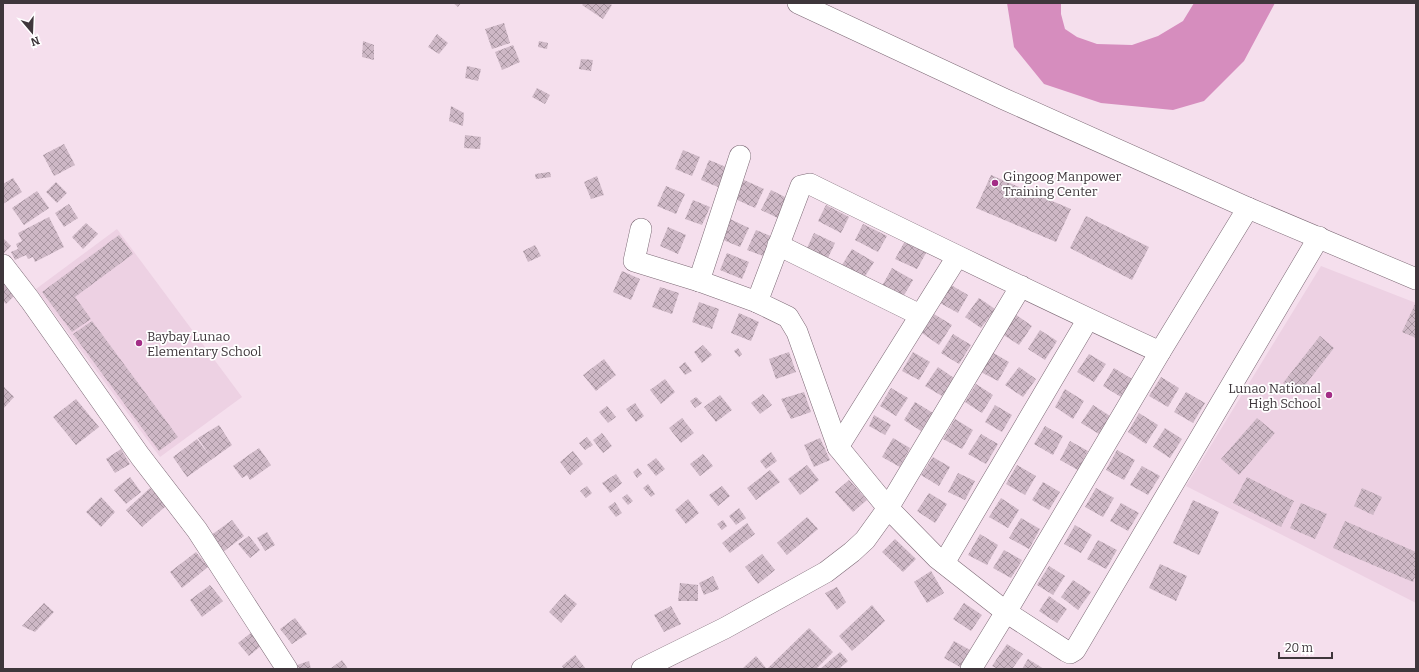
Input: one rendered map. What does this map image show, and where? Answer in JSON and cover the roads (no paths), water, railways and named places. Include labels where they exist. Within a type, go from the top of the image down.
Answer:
[{"type":"street","points":[[798,3],[1004,99],[1248,208],[1416,279]]},
{"type":"street","points":[[699,281],[740,156]]},
{"type":"street","points":[[757,302],[801,186],[810,184],[1088,320],[1160,352]]},
{"type":"street","points":[[971,669],[1160,352],[1248,208]]},
{"type":"street","points":[[641,229],[634,261],[699,281],[757,302],[788,317],[797,332],[838,448],[888,508],[937,558],[1006,612],[1070,653],[1075,650],[1319,237]]},
{"type":"street","points":[[778,245],[920,315]]},
{"type":"street","points":[[838,448],[957,257]]},
{"type":"street","points":[[3,265],[30,300],[140,456],[197,530],[287,669]]},
{"type":"street","points":[[642,669],[725,628],[826,572],[865,540],[888,508],[1020,286]]},
{"type":"street","points":[[944,563],[1088,320]]},
{"type":"place","name":"Gingoog Manpower Training Center","points":[[995,183]]},
{"type":"place","name":"Baybay Lunao Elementary School","points":[[139,343]]},
{"type":"place","name":"Lunao National High School","points":[[1329,395]]}]
